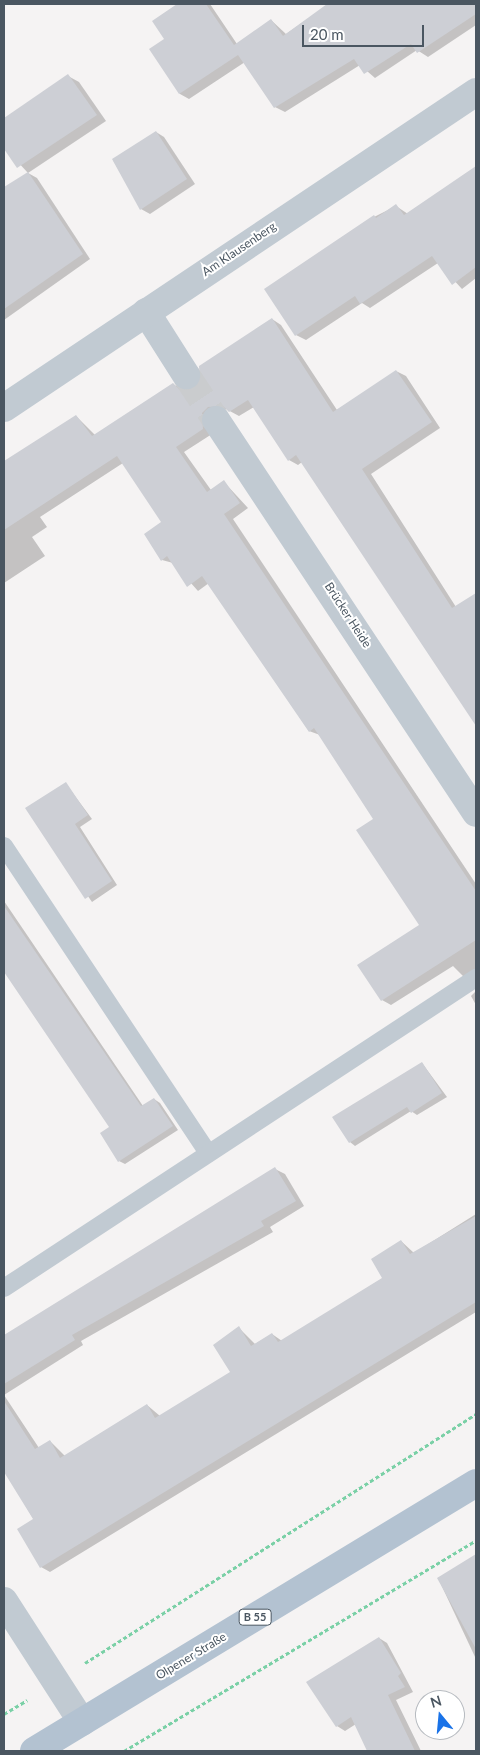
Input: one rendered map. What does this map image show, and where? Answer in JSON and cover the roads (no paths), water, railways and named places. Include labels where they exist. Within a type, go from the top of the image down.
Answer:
[{"type":"main road","name":"Olpener Straße","points":[[34,1751],[476,1483]]},
{"type":"street","name":"Am Klausenberg","points":[[4,408],[476,92]]},
{"type":"street","points":[[146,312],[186,375]]},
{"type":"street","name":"Brücker Heide","points":[[216,420],[476,813]]},
{"type":"street","points":[[4,1601],[82,1722]]},
{"type":"lane","points":[[4,846],[208,1154]]},
{"type":"lane","points":[[4,1288],[476,978]]},
{"type":"tunnel","points":[[186,375],[216,420]]}]
